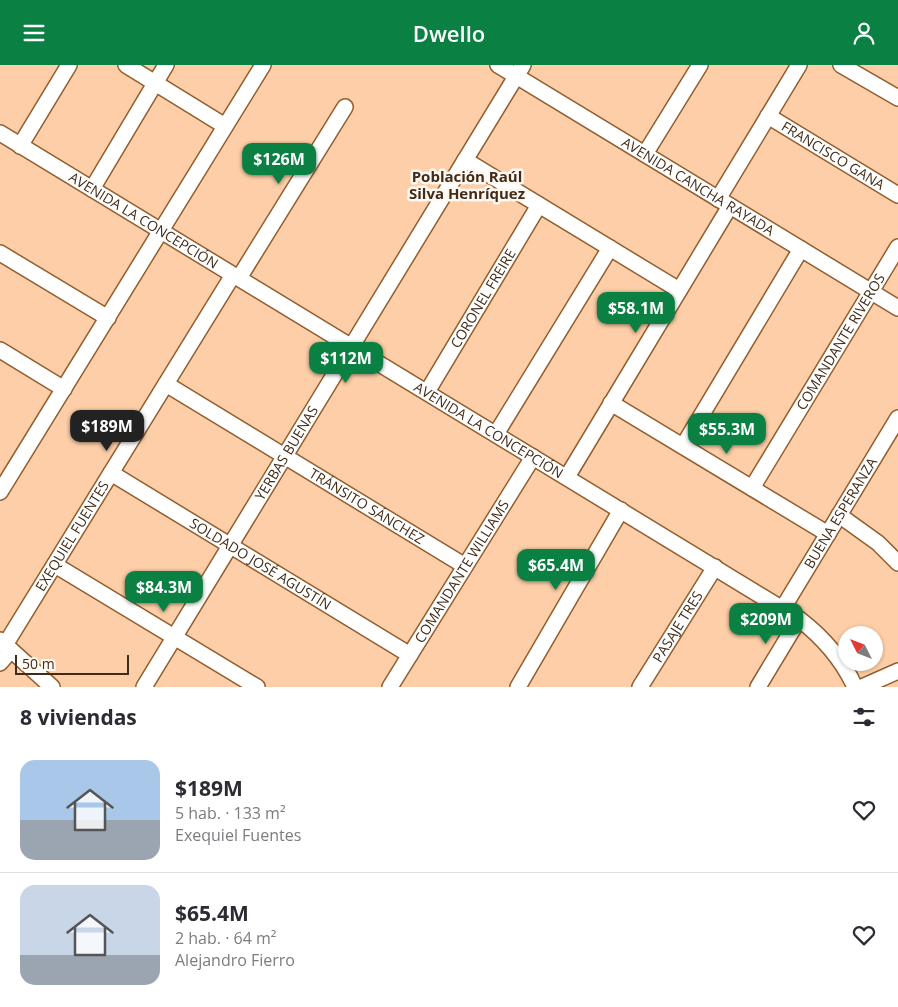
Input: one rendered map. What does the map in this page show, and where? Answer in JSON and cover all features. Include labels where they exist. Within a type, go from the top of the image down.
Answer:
[{"type":"street","points":[[20,146],[69,65]]},
{"type":"street","points":[[126,65],[226,126]]},
{"type":"street","points":[[92,189],[166,65]]},
{"type":"street","points":[[0,492],[263,65]]},
{"type":"street","name":"AVENIDA CANCHA RAYADA","points":[[498,65],[519,70],[645,154],[898,308]]},
{"type":"street","points":[[567,477],[680,290],[768,117],[799,65]]},
{"type":"street","points":[[841,65],[898,98]]},
{"type":"street","points":[[645,154],[695,67]]},
{"type":"street","name":"YERBAS BUENAS","points":[[144,687],[519,70]]},
{"type":"street","name":"EXEQUIEL FUENTES","points":[[0,663],[5,645],[166,384],[345,107]]},
{"type":"street","name":"FRANCISCO GANA","points":[[768,117],[898,195]]},
{"type":"street","name":"AVENIDA LA CONCEPCIÓN","points":[[0,133],[800,619],[833,650],[855,687]]},
{"type":"street","points":[[465,160],[680,290]]},
{"type":"street","name":"CORONEL FREIRE","points":[[427,392],[539,205]]},
{"type":"street","name":"COMANDANTE RIVEROS","points":[[752,488],[898,247]]},
{"type":"street","points":[[496,434],[610,248]]},
{"type":"street","points":[[682,446],[801,249]]},
{"type":"street","points":[[0,253],[108,319]]},
{"type":"street","points":[[0,350],[64,389]]},
{"type":"street","name":"TRÁNSITO SÁNCHEZ","points":[[166,384],[465,566]]},
{"type":"street","points":[[611,403],[828,534]]},
{"type":"street","name":"BUENA ESPERANZA","points":[[783,608],[840,515],[893,439],[898,418]]},
{"type":"street","name":"COMANDANTE WILLIAMS","points":[[390,687],[533,457]]},
{"type":"street","name":"SOLDADO JOSÉ AGUSTÍN","points":[[112,473],[410,655]]},
{"type":"street","points":[[518,687],[621,510]]},
{"type":"street","points":[[840,515],[878,543],[898,563]]},
{"type":"street","points":[[55,565],[257,687]]},
{"type":"street","name":"PASAJE TRES","points":[[640,687],[714,567]]},
{"type":"street","points":[[758,687],[800,619]]},
{"type":"street","points":[[5,645],[52,687]]},
{"type":"street","points":[[862,687],[898,671]]},
{"type":"district","name":"Población Raúl Silva Henríquez","points":[[467,186]]}]
